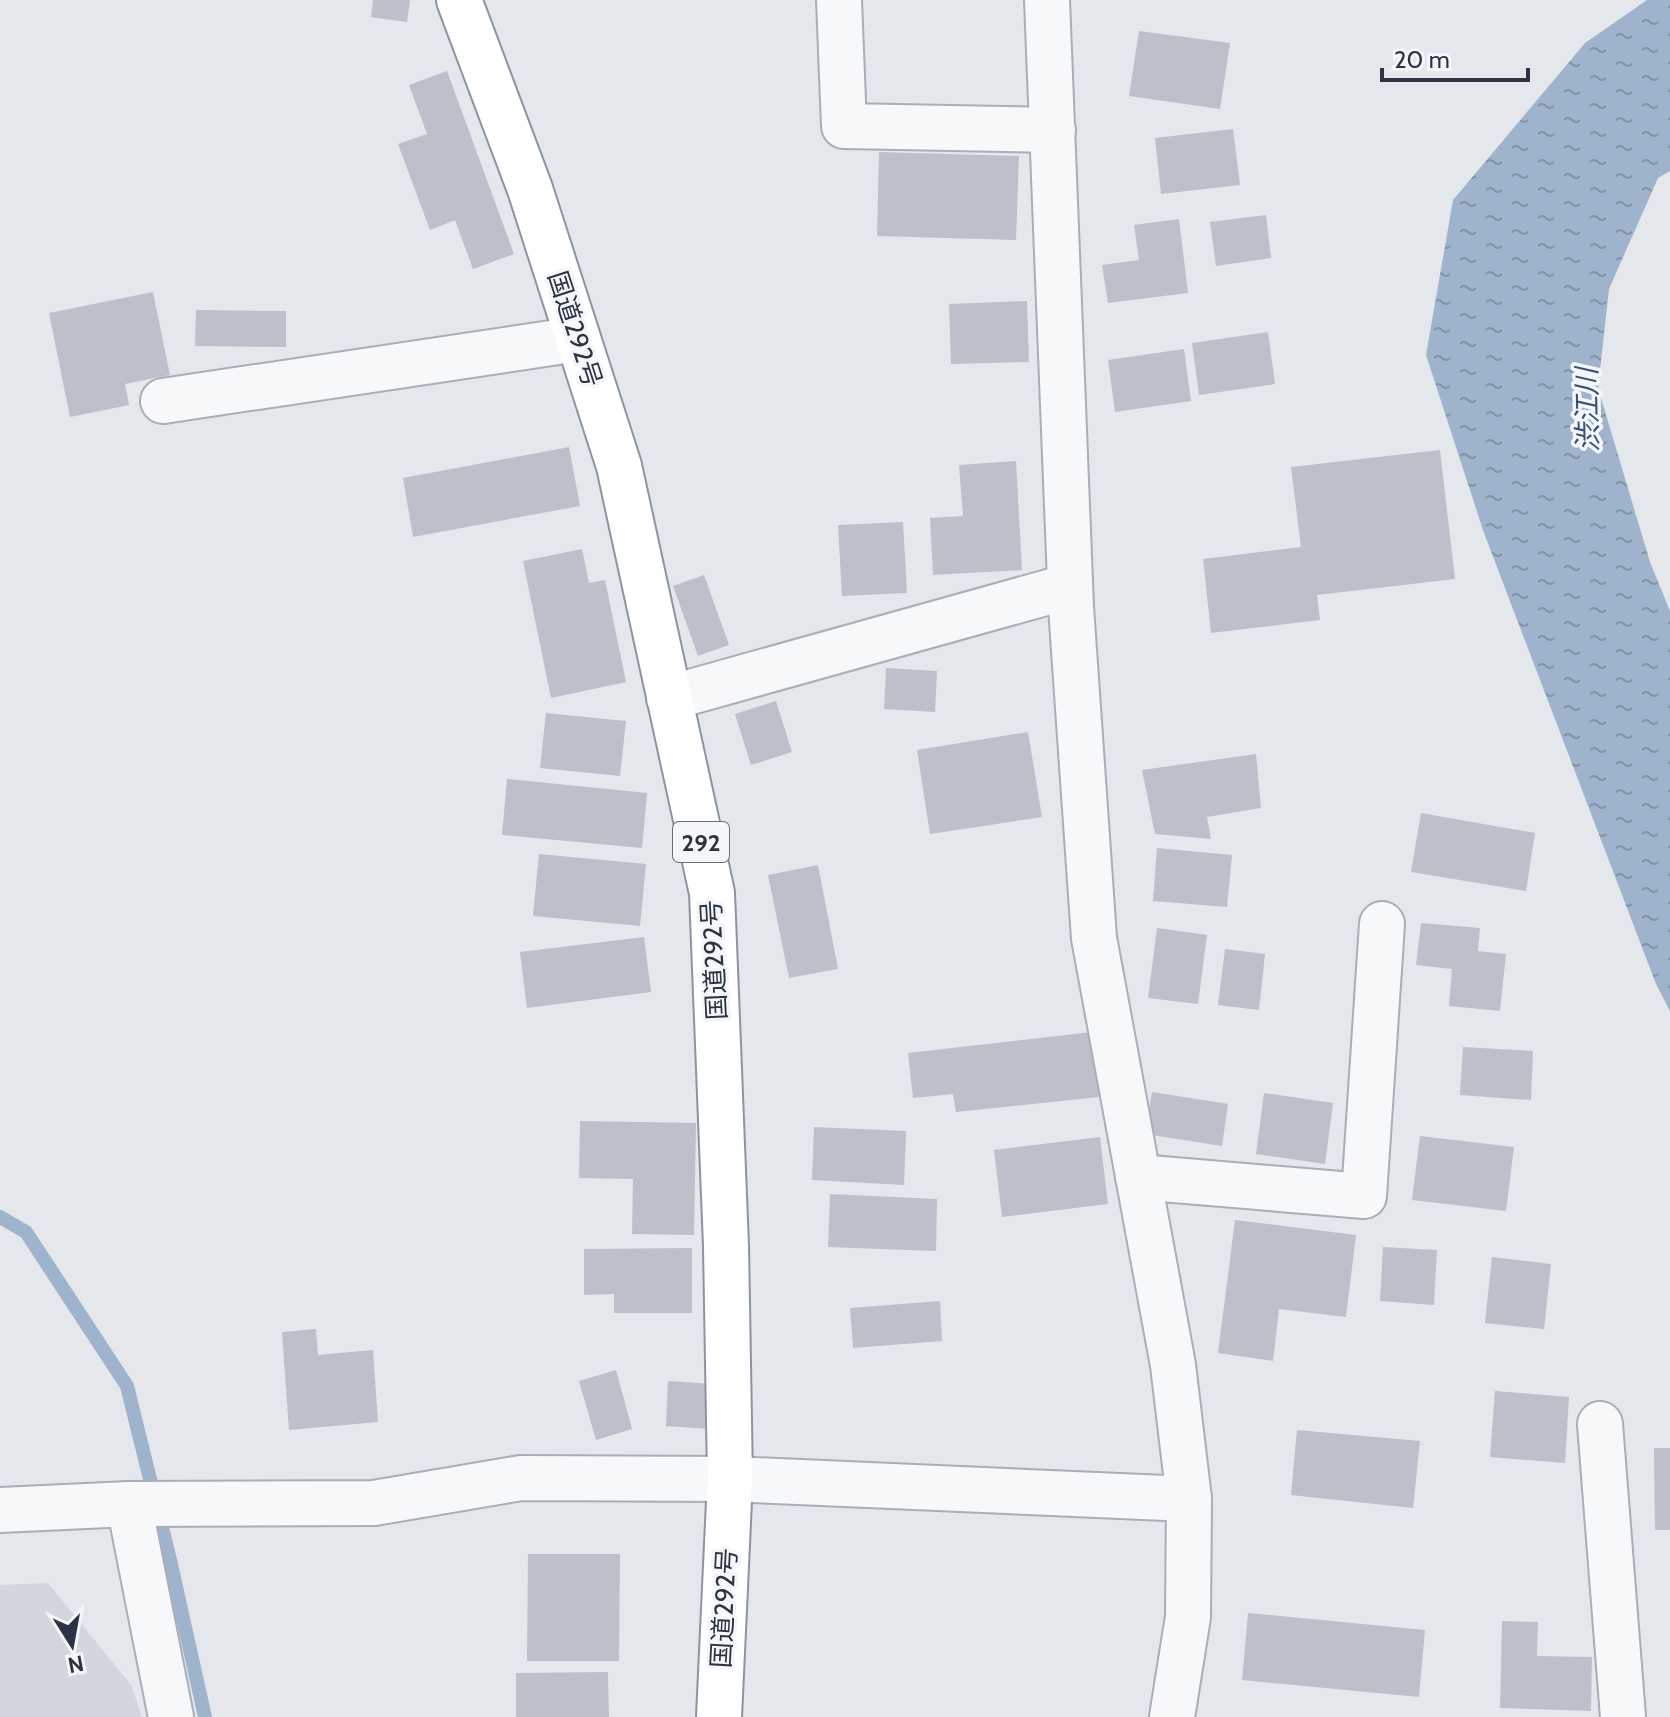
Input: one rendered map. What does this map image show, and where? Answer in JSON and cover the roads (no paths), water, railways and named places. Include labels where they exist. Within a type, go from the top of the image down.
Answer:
[{"type":"highway","name":"国道292号","points":[[459,0],[530,189],[619,466],[712,893],[726,1246],[730,1479],[719,1717]]},
{"type":"street","points":[[839,0],[844,126],[1053,130]]},
{"type":"street","points":[[1047,0],[1070,586],[1094,938],[1173,1365],[1189,1499],[1188,1617],[1182,1716]]},
{"type":"street","points":[[163,401],[578,339]]},
{"type":"street","points":[[669,698],[1070,586]]},
{"type":"street","points":[[1138,1177],[1364,1196],[1382,924]]},
{"type":"street","points":[[1600,1424],[1623,1717]]},
{"type":"street","points":[[0,1510],[129,1504],[374,1503],[521,1478],[730,1479],[1189,1499]]},
{"type":"street","points":[[129,1504],[171,1717]]},
{"type":"water","name":"渋江川","points":[[1647,0],[1670,0],[1670,171],[1658,178],[1609,289],[1598,388],[1650,562],[1670,611],[1670,1011],[1656,984],[1484,533],[1426,355],[1453,200],[1585,43]]},
{"type":"waterway","points":[[0,1217],[26,1232],[127,1386],[205,1717]]}]
